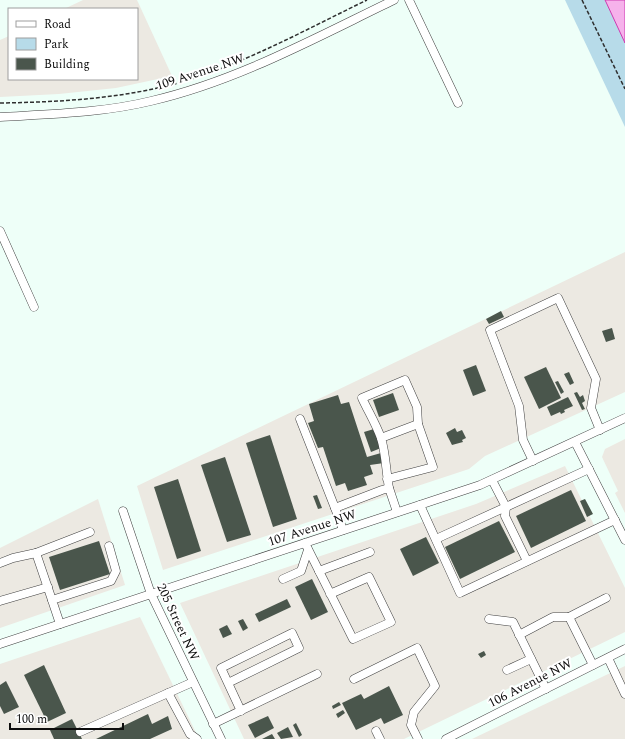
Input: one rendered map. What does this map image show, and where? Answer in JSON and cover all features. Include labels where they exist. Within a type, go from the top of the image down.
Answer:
[{"type":"street","name":"109 Avenue NW","points":[[0,117],[120,108],[184,93],[248,70],[394,0]]},
{"type":"street","points":[[409,0],[458,103]]},
{"type":"street","points":[[0,231],[34,307]]},
{"type":"street","points":[[533,461],[523,440],[519,406],[490,330],[558,298],[596,379],[591,408],[600,430]]},
{"type":"street","points":[[387,479],[433,467],[418,424],[417,407],[405,380],[362,398],[381,438],[387,479],[397,512]]},
{"type":"street","name":"107 Avenue NW","points":[[0,644],[151,594],[306,546],[343,530],[492,480],[625,418]]},
{"type":"street","points":[[300,419],[343,530]]},
{"type":"street","points":[[381,438],[418,424]]},
{"type":"street","points":[[576,442],[625,540]]},
{"type":"street","points":[[436,539],[589,469]]},
{"type":"street","points":[[492,480],[506,507],[506,516],[527,561]]},
{"type":"street","points":[[335,508],[389,488]]},
{"type":"street","points":[[420,505],[460,593],[615,520]]},
{"type":"street","name":"205 Street NW","points":[[123,511],[151,594],[220,739]]},
{"type":"street","points":[[0,563],[13,558],[36,553],[90,532]]},
{"type":"street","points":[[52,600],[111,581],[116,571],[109,546]]},
{"type":"street","points":[[306,546],[319,571],[330,594],[353,639],[391,622],[369,577],[330,594]]},
{"type":"street","points":[[283,579],[301,571],[306,546]]},
{"type":"street","points":[[319,571],[370,552]]},
{"type":"street","points":[[36,553],[60,624]]},
{"type":"street","points":[[0,601],[48,587]]},
{"type":"street","points":[[519,634],[553,618],[569,617],[606,598]]},
{"type":"street","points":[[569,617],[593,665]]},
{"type":"street","points":[[488,618],[513,622],[546,689]]},
{"type":"street","points":[[228,683],[299,648],[292,633],[221,668],[241,711]]},
{"type":"street","points":[[354,679],[417,648],[435,686],[414,712],[411,725],[418,739]]},
{"type":"street","name":"106 Avenue NW","points":[[446,739],[625,649]]},
{"type":"street","points":[[608,658],[625,694]]},
{"type":"street","points":[[507,670],[531,659]]},
{"type":"street","points":[[213,724],[317,674]]},
{"type":"street","points":[[80,732],[193,682]]},
{"type":"street","points":[[168,693],[190,734],[197,739]]},
{"type":"path","points":[[0,103],[87,100],[121,95],[178,83],[239,61],[367,0]]},
{"type":"path","points":[[582,0],[625,89]]},
{"type":"shaded area","points":[[83,0],[137,0],[172,76],[116,88],[59,94],[0,97],[0,40],[8,36],[8,80],[138,80],[138,8],[66,8]]},
{"type":"shaded area","points":[[605,0],[625,0],[625,43],[606,2]]},
{"type":"shaded area","points":[[625,252],[625,392],[485,456],[469,469],[163,570],[137,486]]},
{"type":"shaded area","points":[[625,439],[625,513],[615,493],[618,491],[602,457],[605,449]]},
{"type":"shaded area","points":[[565,466],[625,588],[625,632],[404,739],[244,739],[180,603],[476,504]]},
{"type":"shaded area","points":[[98,499],[125,585],[0,628],[0,548]]},
{"type":"shaded area","points":[[140,617],[199,739],[0,739],[0,664]]},
{"type":"shaded area","points":[[625,666],[625,739],[472,739]]},
{"type":"green space","points":[[565,0],[625,0],[625,127]]},
{"type":"building","points":[[501,311],[504,317],[489,324],[486,319]]},
{"type":"building","points":[[612,328],[615,339],[606,342],[602,331]]},
{"type":"building","points":[[476,365],[486,391],[473,396],[463,370]]},
{"type":"building","points":[[546,367],[561,398],[539,409],[524,377]]},
{"type":"building","points":[[569,372],[574,383],[570,385],[564,374]]},
{"type":"building","points":[[558,381],[564,392],[561,394],[555,382]]},
{"type":"building","points":[[577,392],[580,397],[583,395],[585,401],[582,403],[585,409],[582,410],[574,393]]},
{"type":"building","points":[[393,393],[399,410],[379,417],[373,400]]},
{"type":"building","points":[[338,395],[341,404],[349,402],[367,457],[381,453],[384,463],[370,465],[373,474],[364,477],[367,485],[348,491],[345,483],[336,486],[323,447],[318,448],[308,423],[314,421],[309,404]]},
{"type":"building","points":[[568,397],[573,406],[564,410],[565,412],[561,414],[560,412],[551,416],[547,407]]},
{"type":"building","points":[[455,428],[457,432],[462,430],[466,438],[462,440],[463,442],[452,445],[446,433]]},
{"type":"building","points":[[374,429],[381,448],[371,452],[364,432]]},
{"type":"building","points":[[270,435],[297,519],[273,527],[246,443]]},
{"type":"building","points":[[225,457],[251,535],[227,542],[201,465]]},
{"type":"building","points":[[178,479],[201,551],[177,559],[154,487]]},
{"type":"building","points":[[571,490],[586,521],[531,548],[516,516]]},
{"type":"building","points":[[317,495],[322,508],[318,509],[313,496]]},
{"type":"building","points":[[585,499],[593,514],[587,517],[580,501]]},
{"type":"building","points":[[499,521],[515,552],[460,579],[445,547]]},
{"type":"building","points":[[426,537],[439,563],[413,576],[400,549]]},
{"type":"building","points":[[99,541],[110,574],[60,590],[49,557]]},
{"type":"building","points":[[312,579],[328,612],[311,620],[295,587]]},
{"type":"building","points":[[287,599],[291,607],[259,622],[255,614]]},
{"type":"building","points":[[243,619],[248,628],[243,631],[238,621]]},
{"type":"building","points":[[227,625],[232,634],[223,638],[219,629]]},
{"type":"building","points":[[484,651],[486,655],[481,658],[478,654]]},
{"type":"building","points":[[44,665],[66,713],[47,722],[24,675]]},
{"type":"building","points":[[6,681],[19,707],[4,714],[0,706],[0,685]]},
{"type":"building","points":[[389,686],[403,715],[384,724],[381,718],[356,730],[342,703],[361,694],[364,699]]},
{"type":"building","points":[[339,702],[341,705],[333,709],[332,706]]},
{"type":"building","points":[[343,710],[345,713],[338,718],[336,714]]},
{"type":"building","points":[[148,714],[152,724],[168,716],[172,729],[150,739],[96,739]]},
{"type":"building","points":[[268,716],[274,728],[255,738],[248,725]]},
{"type":"building","points":[[72,719],[82,739],[54,739],[50,730]]},
{"type":"building","points":[[296,723],[302,735],[299,737],[293,725]]},
{"type":"building","points":[[288,727],[293,737],[281,739],[277,733]]},
{"type":"building","points":[[272,734],[275,739],[262,739]]}]
